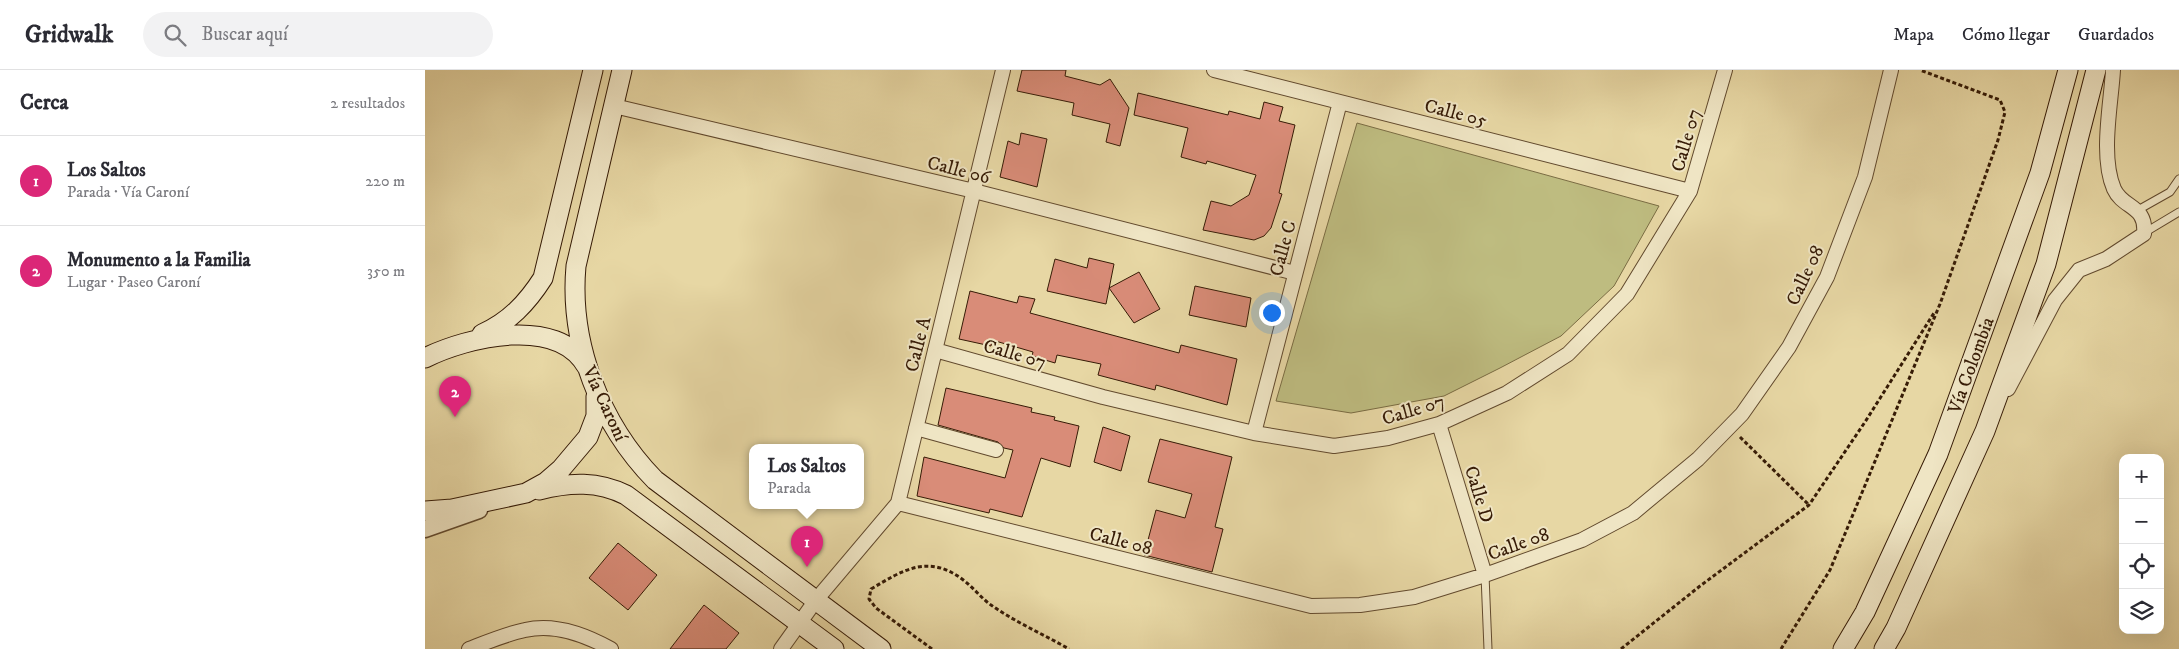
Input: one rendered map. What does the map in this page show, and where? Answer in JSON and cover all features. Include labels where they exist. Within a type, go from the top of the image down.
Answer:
[{"type":"main road","points":[[425,356],[499,327],[532,296],[543,278],[593,70]]},
{"type":"main road","name":"Vía Caroní","points":[[622,70],[576,266],[575,284],[575,310],[578,331],[591,375],[614,428],[640,464],[669,490],[881,649]]},
{"type":"main road","name":"Vía Colombia","points":[[1843,649],[1865,612],[1938,454],[2040,173],[2068,70]]},
{"type":"main road","name":"Vía Colombia","points":[[1884,649],[1896,628],[1985,431],[2046,264],[2096,70]]},
{"type":"main road","points":[[448,346],[500,336],[534,336],[552,340],[563,346],[585,364],[591,375],[595,392],[596,416],[588,437],[561,469],[546,482],[526,493]]},
{"type":"main road","points":[[425,511],[460,508],[570,484],[613,488],[641,505],[834,649]]},
{"type":"street","name":"Calle A","points":[[800,624],[816,600],[898,503],[1003,70]]},
{"type":"street","name":"Calle 05","points":[[1214,70],[1690,191]]},
{"type":"street","name":"Calle 07","points":[[935,350],[1103,397],[1254,432],[1334,446],[1388,438],[1439,424],[1507,393],[1567,354],[1627,294],[1690,191],[1725,70]]},
{"type":"street","name":"Calle 08","points":[[898,503],[1311,606],[1360,605],[1414,597],[1485,575],[1582,540],[1633,513],[1698,459],[1742,414],[1789,347],[1827,277],[1865,177],[1891,70]]},
{"type":"street","points":[[1985,431],[2055,300],[2079,270],[2106,259],[2143,234],[2145,224],[2138,210],[2123,201],[2114,190],[2107,161],[2113,70]]},
{"type":"street","name":"Calle C","points":[[1254,432],[1340,102]]},
{"type":"street","name":"Calle 06","points":[[614,106],[974,191],[1295,273]]},
{"type":"street","name":"Calle D","points":[[1439,424],[1485,575]]},
{"type":"street","points":[[916,428],[996,450]]},
{"type":"street","points":[[425,529],[526,493]]},
{"type":"street","points":[[781,649],[800,624]]},
{"type":"street","points":[[469,649],[526,629],[555,629],[590,637],[611,649]]},
{"type":"lane","points":[[2138,210],[2170,192],[2179,179]]},
{"type":"lane","points":[[2143,234],[2179,212]]},
{"type":"lane","points":[[1485,575],[1488,649]]},
{"type":"path","points":[[1781,649],[1830,570],[1940,304],[1998,140],[2005,112],[2000,100],[1920,70]]},
{"type":"path","points":[[1621,649],[1700,586],[1809,505],[1865,422],[1940,304]]},
{"type":"path","points":[[1729,427],[1809,505]]},
{"type":"path","points":[[932,649],[876,608],[869,599],[871,589],[902,571],[921,566],[937,566],[962,579],[991,605],[1069,649]]},
{"type":"shaded area","points":[[1357,123],[1659,206],[1614,286],[1561,336],[1500,368],[1444,396],[1351,413],[1276,401]]},
{"type":"building","points":[[1022,70],[1066,70],[1065,76],[1100,85],[1110,79],[1129,108],[1120,146],[1106,142],[1110,124],[1072,115],[1074,103],[1017,91]]},
{"type":"building","points":[[1138,93],[1228,115],[1229,111],[1260,119],[1264,102],[1283,107],[1279,121],[1295,125],[1279,193],[1282,194],[1271,228],[1264,236],[1254,240],[1203,230],[1211,201],[1231,206],[1249,195],[1256,175],[1207,161],[1206,164],[1181,157],[1188,128],[1134,115]]},
{"type":"building","points":[[1021,133],[1047,139],[1037,187],[1000,177],[1008,141],[1019,145]]},
{"type":"building","points":[[1089,258],[1114,264],[1106,304],[1047,291],[1055,259],[1087,268]]},
{"type":"building","points":[[1139,272],[1160,309],[1134,323],[1109,288]]},
{"type":"building","points":[[1195,286],[1251,298],[1246,327],[1189,315]]},
{"type":"building","points":[[970,291],[1017,303],[1019,296],[1035,299],[1030,313],[1179,353],[1181,345],[1237,359],[1227,405],[1156,385],[1155,390],[1098,375],[1101,364],[1057,355],[1055,363],[1032,356],[1033,352],[992,340],[991,346],[959,339]]},
{"type":"building","points":[[946,388],[1032,408],[1031,412],[1055,417],[1054,420],[1079,426],[1070,467],[1041,458],[1022,517],[990,509],[989,513],[917,496],[924,457],[1005,478],[1013,450],[1004,448],[998,442],[938,425]]},
{"type":"building","points":[[1103,427],[1130,436],[1121,471],[1094,462]]},
{"type":"building","points":[[1160,439],[1232,457],[1215,527],[1223,529],[1212,572],[1144,555],[1156,510],[1185,518],[1192,494],[1148,482]]},
{"type":"building","points":[[618,543],[657,575],[628,610],[589,578]]},
{"type":"building","points":[[704,605],[739,633],[726,649],[670,649]]},
{"type":"place","name":"Monumento a la Familia","points":[[455,417]]},
{"type":"place","name":"Los Saltos","points":[[807,567]]}]
